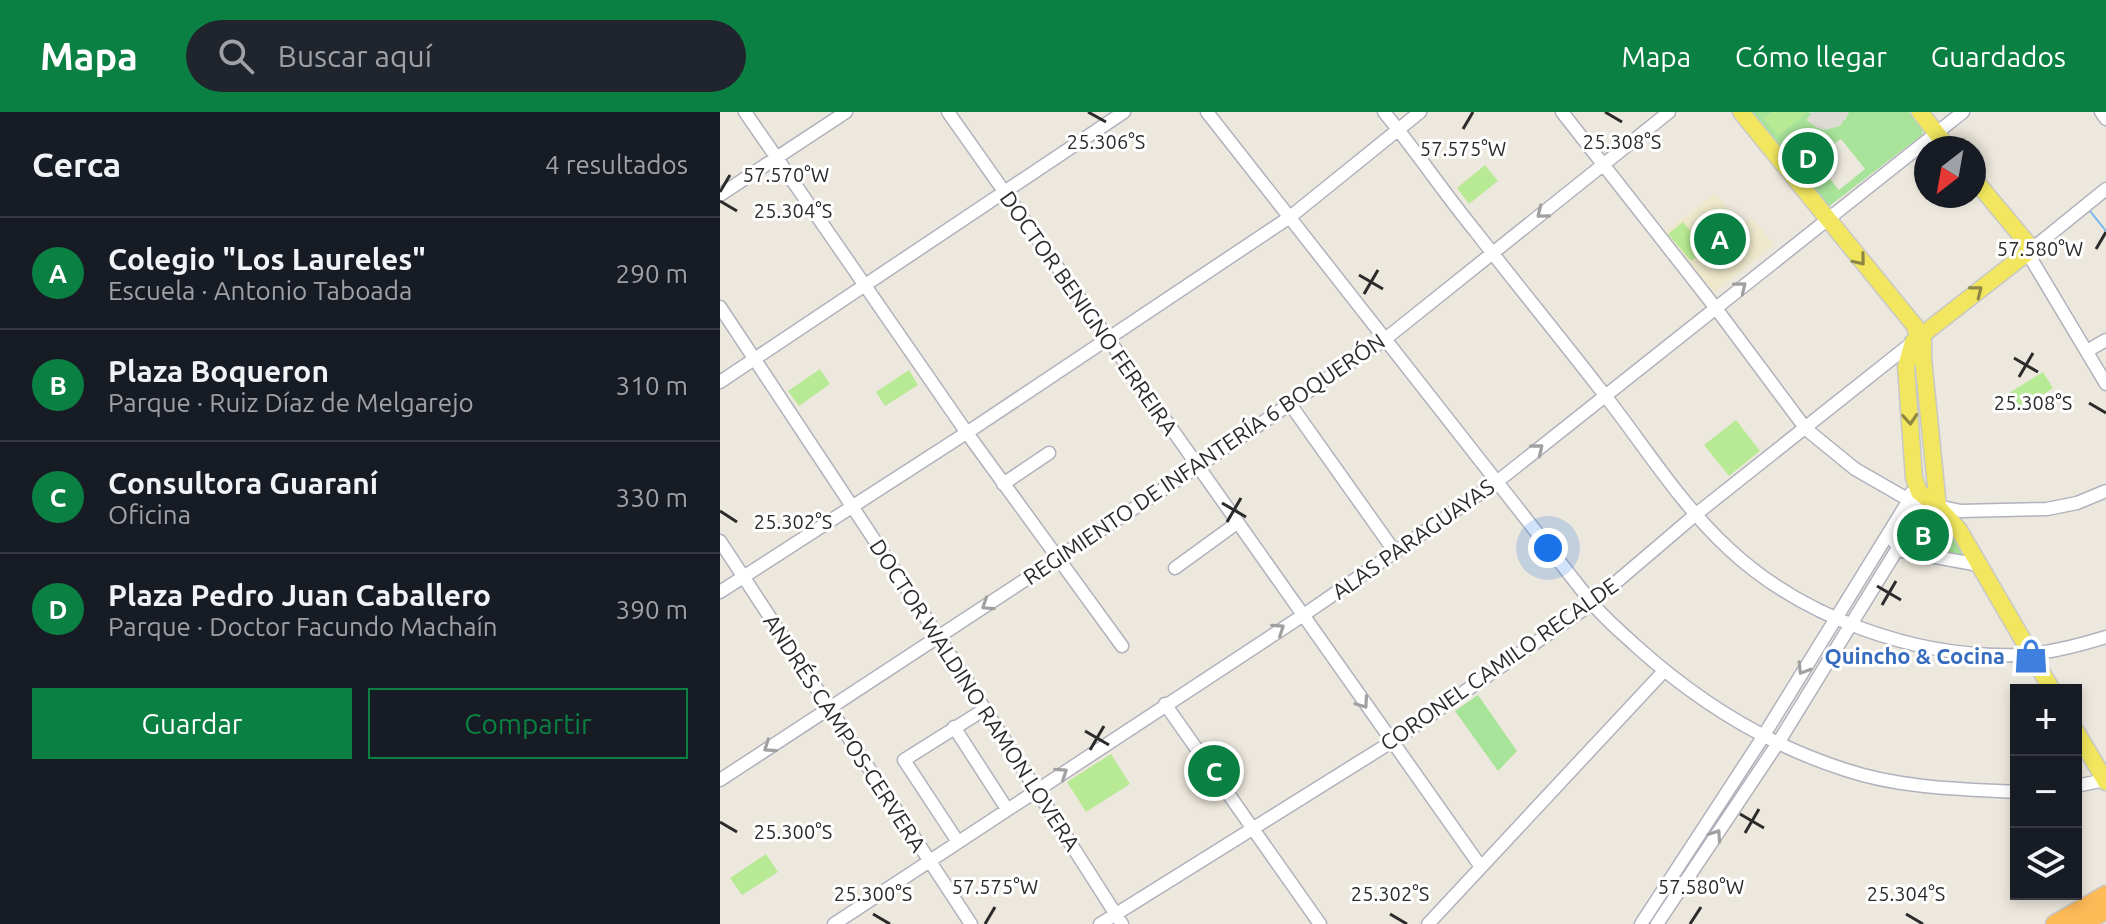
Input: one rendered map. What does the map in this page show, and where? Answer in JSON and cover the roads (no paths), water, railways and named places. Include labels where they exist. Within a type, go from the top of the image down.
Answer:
[{"type":"highway","points":[[2055,924],[2106,895]]},
{"type":"main road","points":[[1741,112],[1915,326],[1923,358],[1938,507]]},
{"type":"main road","points":[[1920,112],[1939,136]]},
{"type":"main road","points":[[1986,194],[2029,250]]},
{"type":"main road","name":"CORONEL CAMILO RECALDE","points":[[1918,338],[2029,250]]},
{"type":"main road","points":[[1918,338],[1906,367],[1914,478],[1919,492],[1959,530],[2048,684]]},
{"type":"main road","points":[[2082,741],[2106,781]]},
{"type":"street","points":[[745,112],[1003,484],[1122,646]]},
{"type":"street","points":[[720,195],[846,112]]},
{"type":"street","name":"DOCTOR BENIGNO FERREIRA","points":[[948,112],[1481,867]]},
{"type":"street","points":[[720,382],[1124,112]]},
{"type":"street","points":[[1207,112],[1592,603],[1664,671],[1692,693],[1763,735],[1847,771],[1925,786],[2010,792]]},
{"type":"street","points":[[1384,112],[1695,515],[1728,549],[1770,583],[1849,626],[1907,642],[1966,652],[2031,654],[2106,637]]},
{"type":"street","points":[[720,592],[967,433],[1290,217],[1420,112]]},
{"type":"street","points":[[1562,112],[1806,429],[1855,469],[1909,500],[1985,512],[2047,509],[2077,503],[2106,491]]},
{"type":"street","name":"REGIMIENTO DE INFANTERÍA 6 BOQUERÓN","points":[[720,780],[1197,467],[1384,340],[1669,112]]},
{"type":"street","name":"ALAS PARAGUAYAS","points":[[834,924],[1305,614],[1498,481],[1963,112]]},
{"type":"street","points":[[2101,112],[2106,119]]},
{"type":"street","name":"CORONEL CAMILO RECALDE","points":[[2029,250],[2106,189]]},
{"type":"street","points":[[2029,250],[2106,384]]},
{"type":"street","name":"DOCTOR WALDINO RAMON LOVERA","points":[[720,307],[938,636],[1118,919]]},
{"type":"street","name":"CORONEL CAMILO RECALDE","points":[[1100,924],[1118,919],[1391,742],[1592,603],[1695,515],[1918,338]]},
{"type":"street","points":[[2087,351],[2106,340]]},
{"type":"street","points":[[1290,404],[1395,552]]},
{"type":"street","points":[[1003,484],[1049,453]]},
{"type":"street","points":[[1657,924],[1672,890],[1763,735],[1909,500],[1914,478]]},
{"type":"street","points":[[1175,568],[1237,523]]},
{"type":"street","points":[[1888,531],[1898,548],[1979,565]]},
{"type":"street","name":"ANDRÉS CAMPOS-CERVERA","points":[[720,541],[971,924]]},
{"type":"street","points":[[1641,924],[1672,890],[1778,743],[1898,548]]},
{"type":"street","points":[[1428,924],[1664,671]]},
{"type":"street","points":[[1165,704],[1320,924]]},
{"type":"street","points":[[958,842],[903,763],[906,757],[985,709]]},
{"type":"street","points":[[954,727],[1007,809]]},
{"type":"street","points":[[2082,785],[2106,781]]},
{"type":"waterway","points":[[2090,211],[2106,231]]},
{"type":"place","name":"Plaza Pedro Juan Caballero","points":[[1808,158]]},
{"type":"place","name":"Colegio \"Los Laureles\"","points":[[1720,239]]},
{"type":"place","name":"Plaza Boqueron","points":[[1923,535]]},
{"type":"place","name":"Quincho & Cocina","points":[[2031,656]]},
{"type":"place","name":"Consultora Guaraní","points":[[1214,771]]}]
